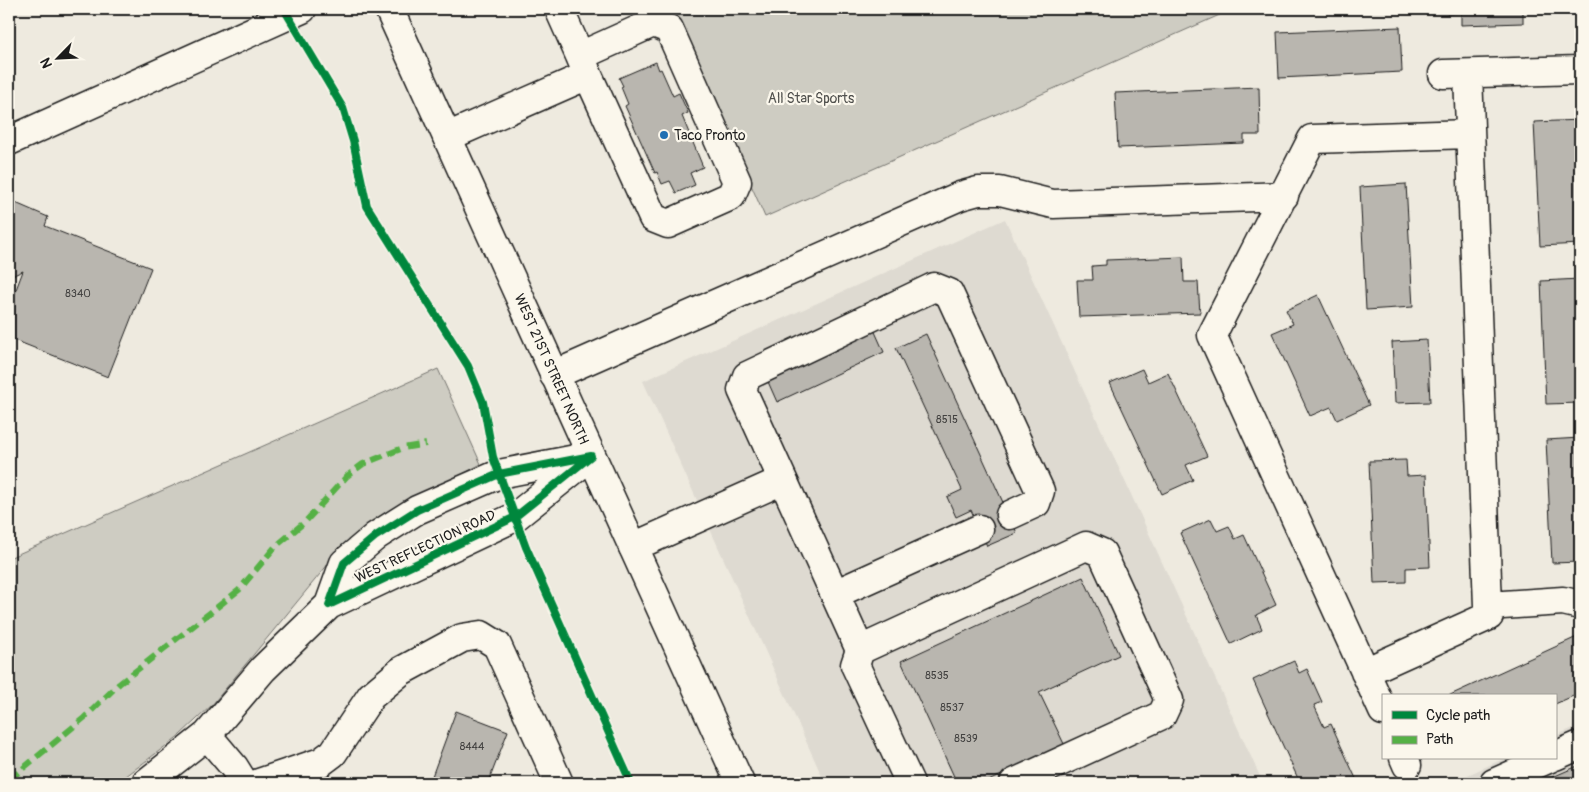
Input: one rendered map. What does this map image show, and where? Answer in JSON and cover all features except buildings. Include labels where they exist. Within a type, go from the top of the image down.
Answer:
[{"type":"street","points":[[9,141],[302,9]]},
{"type":"street","name":"WEST 21ST STREET NORTH","points":[[389,9],[740,783]]},
{"type":"street","points":[[447,137],[584,65],[653,23],[668,29],[737,182],[731,196],[668,224],[653,218],[584,65],[559,9]]},
{"type":"street","points":[[1365,672],[1489,616],[1470,134],[1456,74],[1580,70]]},
{"type":"street","points":[[1382,709],[1212,335],[1312,139],[1470,134]]},
{"type":"street","points":[[554,375],[960,196],[978,190],[1000,190],[1053,204],[1284,196]]},
{"type":"street","points":[[910,783],[855,665],[860,650],[742,390],[747,376],[934,287],[949,293],[1040,491],[1036,503],[1010,515]]},
{"type":"street","name":"WEST REFLECTION ROAD","points":[[329,605],[344,563],[376,536],[417,510],[499,474],[591,456]]},
{"type":"street","name":"WEST REFLECTION ROAD","points":[[146,783],[207,735],[264,669],[329,605],[515,517],[591,456]]},
{"type":"street","points":[[633,547],[783,480]]},
{"type":"street","points":[[835,594],[980,529]]},
{"type":"street","points":[[860,650],[1086,546],[1102,553],[1170,700],[1162,715],[1014,783]]},
{"type":"street","points":[[1488,606],[1563,601],[1580,605]]},
{"type":"street","points":[[259,783],[321,762],[333,753],[371,696],[401,670],[462,638],[481,635],[497,645],[559,783]]},
{"type":"street","points":[[207,735],[234,767],[244,783]]},
{"type":"street","points":[[1556,756],[1580,744]]},
{"type":"street","points":[[1494,783],[1546,760]]},
{"type":"shaded area","points":[[1005,219],[1263,783],[825,783],[643,381]]},
{"type":"shaded area","points":[[1580,725],[1580,783],[1450,783],[1501,760],[1556,760],[1556,736]]},
{"type":"green space","name":"All Star Sports","points":[[674,9],[1233,9],[765,217]]},
{"type":"green space","points":[[438,369],[481,464],[371,524],[334,557],[212,705],[180,735],[117,783],[9,783],[9,558]]},
{"type":"marked path","points":[[9,780],[84,718],[119,684],[239,590],[275,547],[306,521],[347,476],[363,464],[403,448],[426,444]]},
{"type":"cycle path","points":[[284,9],[343,108],[353,141],[367,206],[468,366],[483,402],[493,457],[526,547],[631,783]]},
{"type":"cycle path","points":[[591,456],[515,517],[329,605],[344,563],[376,536],[417,510],[499,474],[591,456]]},
{"type":"place","name":"Taco Pronto","points":[[664,135]]}]
